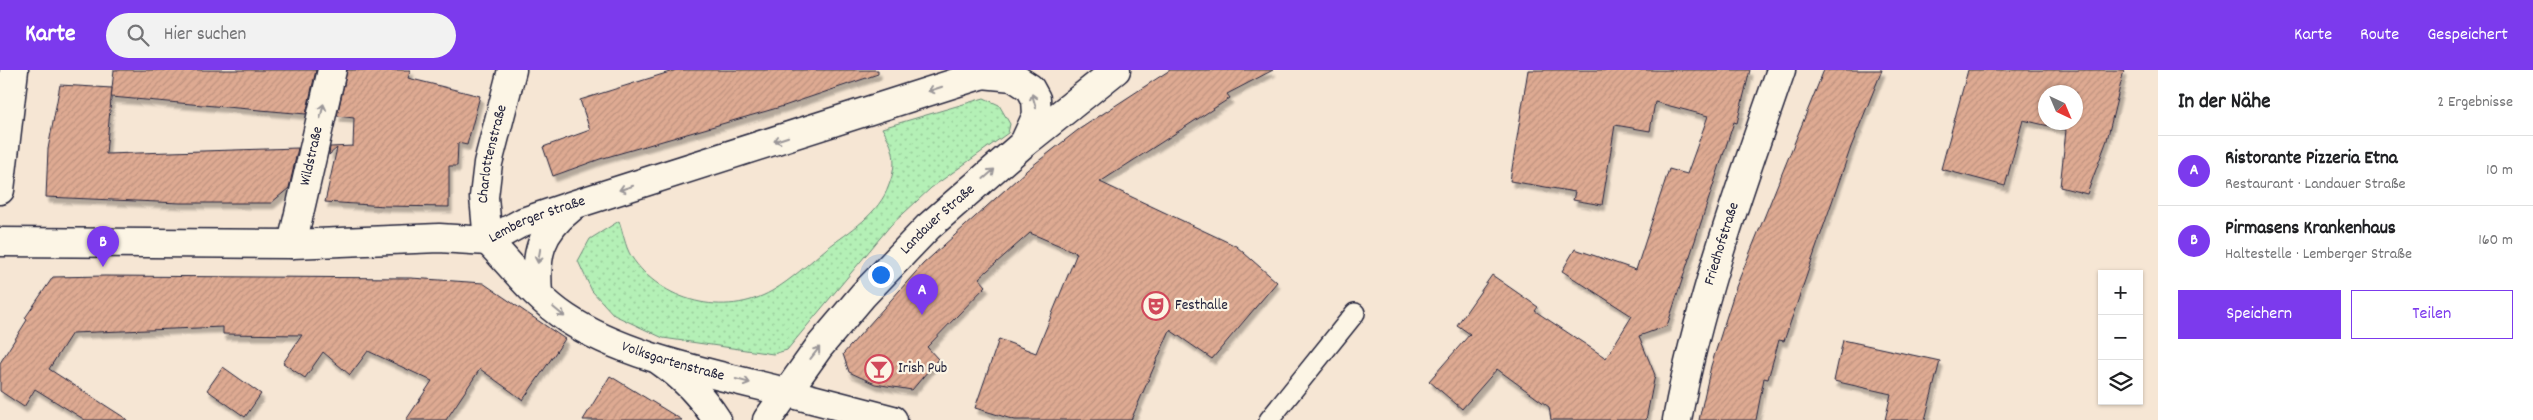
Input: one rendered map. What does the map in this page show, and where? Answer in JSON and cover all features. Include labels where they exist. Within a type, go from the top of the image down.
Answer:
[{"type":"main road","points":[[0,190],[14,70]]},
{"type":"main road","name":"Wildstraße","points":[[292,244],[332,70]]},
{"type":"main road","name":"Charlottenstraße","points":[[488,241],[484,197],[488,163],[512,70]]},
{"type":"main road","name":"Landauer Straße","points":[[766,420],[785,392],[863,296],[922,234],[1022,146],[1116,70]]},
{"type":"main road","name":"Friedhofstraße","points":[[1677,420],[1686,367],[1704,303],[1781,70]]},
{"type":"main road","points":[[989,72],[1014,77],[1030,88],[1036,99],[1037,115],[1022,146]]},
{"type":"main road","name":"Lemberger Straße","points":[[0,242],[292,244],[440,238],[488,241],[523,222],[576,204],[989,72]]},
{"type":"main road","points":[[538,294],[539,251],[544,238],[557,219],[576,204]]},
{"type":"main road","name":"Volksgartenstraße","points":[[488,241],[538,294],[565,318],[606,342],[893,420]]},
{"type":"main road","points":[[652,356],[672,370],[700,398],[717,420]]},
{"type":"lane","points":[[1269,420],[1355,313]]},
{"type":"green space","points":[[984,98],[999,105],[1010,124],[1008,133],[931,188],[890,226],[787,350],[773,354],[663,338],[614,315],[592,291],[578,261],[590,239],[619,221],[631,256],[644,272],[659,285],[695,301],[715,304],[754,299],[772,291],[793,277],[863,221],[878,205],[892,177],[894,162],[892,149],[882,128]]},
{"type":"building","points":[[114,70],[316,70],[306,114],[111,97]]},
{"type":"building","points":[[347,70],[411,70],[408,78],[480,96],[467,145],[458,143],[457,166],[449,166],[449,207],[385,206],[325,202],[337,148],[329,155],[330,147],[353,146],[354,118],[337,116]]},
{"type":"building","points":[[676,70],[878,70],[878,74],[784,106],[600,159],[553,176],[543,147],[590,130],[580,100]]},
{"type":"building","points":[[1170,70],[1273,70],[1227,94],[1230,98],[1100,182],[1236,246],[1277,282],[1212,359],[1170,330],[1131,420],[1015,420],[975,408],[999,339],[1036,353],[1077,253],[1030,233],[979,278],[986,286],[927,347],[938,359],[912,390],[875,384],[849,372],[843,354],[923,264],[1027,170],[1078,130]]},
{"type":"building","points":[[1528,70],[1750,70],[1737,123],[1734,122],[1667,326],[1639,336],[1655,375],[1646,420],[1551,420],[1549,407],[1497,369],[1462,409],[1429,381],[1470,334],[1457,325],[1492,275],[1538,307],[1535,311],[1606,358],[1632,316],[1562,271],[1575,249],[1636,270],[1669,169],[1687,174],[1708,116],[1655,102],[1650,131],[1615,125],[1602,205],[1573,200],[1575,192],[1510,181]]},
{"type":"building","points":[[1824,70],[1882,70],[1851,147],[1784,341],[1779,340],[1768,379],[1764,378],[1756,420],[1699,420],[1711,366],[1736,287]]},
{"type":"building","points":[[1968,70],[2124,70],[2107,140],[2087,194],[2060,187],[2066,130],[2083,130],[2083,85],[2038,85],[2038,123],[2023,120],[2005,186],[1941,169]]},
{"type":"building","points":[[60,85],[112,88],[106,154],[298,148],[289,188],[271,203],[180,203],[46,197],[48,149]]},
{"type":"building","points":[[53,277],[411,278],[483,283],[565,339],[523,400],[480,369],[446,420],[406,420],[432,381],[368,351],[350,375],[323,352],[305,378],[283,363],[302,335],[223,334],[223,327],[72,333],[49,369],[128,420],[85,420],[35,389],[24,407],[0,391],[0,363],[27,320],[25,318]]},
{"type":"building","points":[[1843,340],[1940,361],[1925,420],[1885,420],[1891,394],[1834,381]]},
{"type":"building","points":[[223,367],[261,394],[245,417],[207,390]]},
{"type":"building","points":[[610,376],[682,420],[583,420]]},
{"type":"place","name":"Pirmasens Krankenhaus","points":[[103,267]]},
{"type":"place","name":"Festhalle","points":[[1156,306]]},
{"type":"place","name":"Ristorante Pizzeria Etna","points":[[922,315]]},
{"type":"place","name":"Irish Pub","points":[[879,369]]}]
